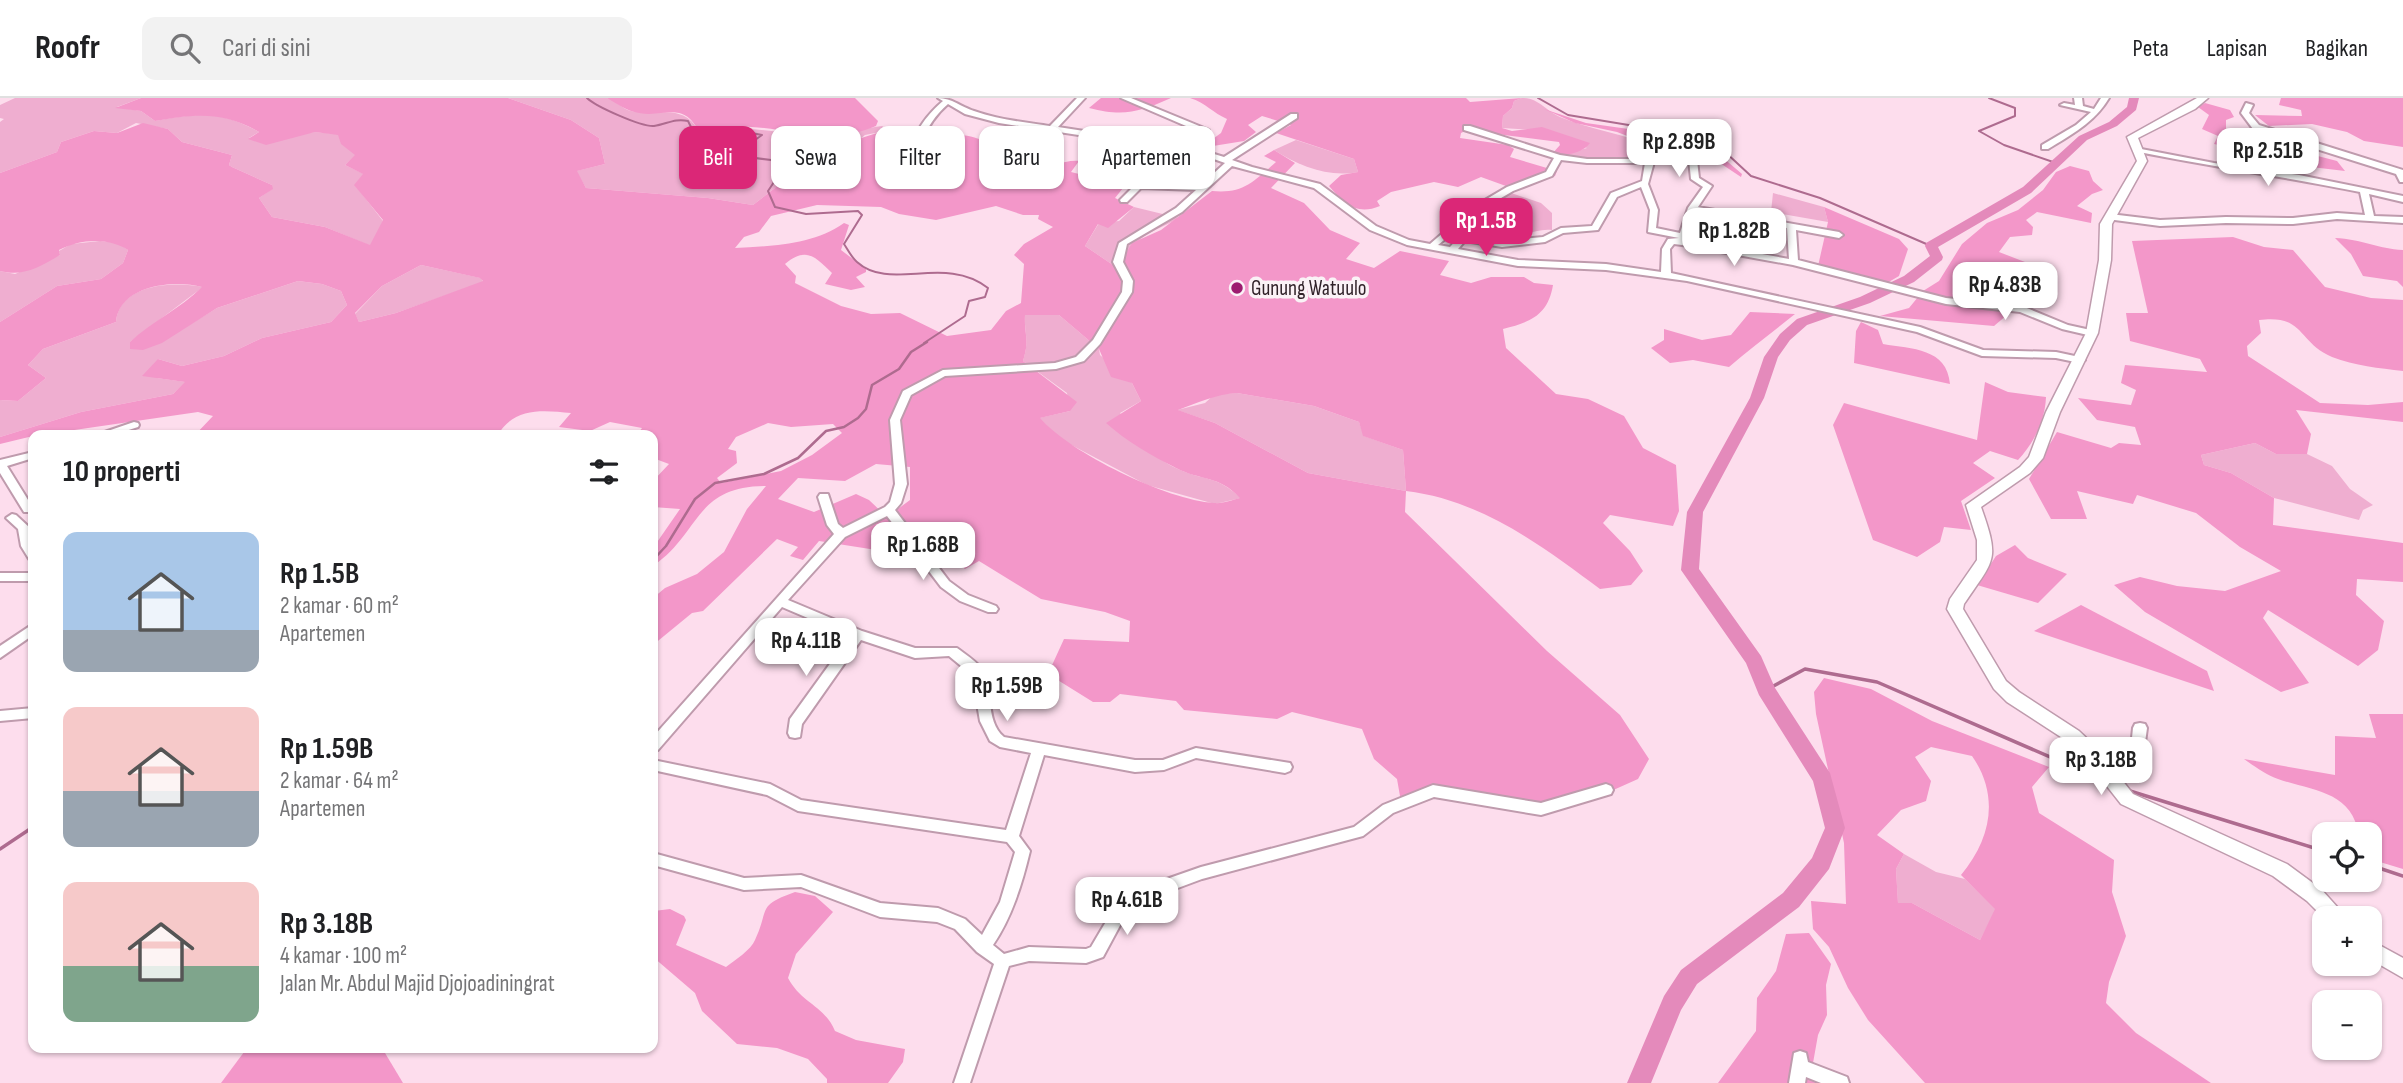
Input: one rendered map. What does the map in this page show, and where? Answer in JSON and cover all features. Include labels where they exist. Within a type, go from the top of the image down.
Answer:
[{"type":"street","points":[[1055,126],[1081,98]]},
{"type":"street","points":[[1125,98],[1194,126]]},
{"type":"street","points":[[2078,98],[2079,108]]},
{"type":"street","points":[[2045,147],[2095,111],[2105,98]]},
{"type":"street","points":[[2203,98],[2192,107],[2134,133],[2132,138],[2142,163],[2106,227],[2105,260],[2091,333],[2053,412],[2036,458],[2025,470],[1973,505],[1985,540],[1985,559],[1956,603],[1955,609],[1978,653],[2000,685],[2013,697],[2073,736],[2103,767],[2127,799],[2280,870],[2325,906]]},
{"type":"street","points":[[925,126],[945,100],[981,116],[1031,126]]},
{"type":"street","points":[[2064,105],[2095,111]]},
{"type":"street","points":[[2249,105],[2245,113],[2256,127],[2400,172],[2403,180]]},
{"type":"street","points":[[1215,176],[1229,161],[1294,116]]},
{"type":"street","points":[[1467,128],[1559,157],[1587,161],[1650,161]]},
{"type":"street","points":[[2139,150],[2214,165],[2299,177],[2403,199]]},
{"type":"street","points":[[1661,151],[1650,161],[1644,184],[1654,210],[1651,230],[1923,295],[2022,309],[2065,327],[2091,333]]},
{"type":"street","points":[[1215,157],[1317,186],[1387,236],[1431,247],[1518,263],[1606,267],[1666,275],[1807,302],[1926,331],[1988,354],[2056,355],[2080,360]]},
{"type":"street","points":[[1431,247],[1476,209],[1510,189],[1549,174],[1559,157]]},
{"type":"street","points":[[1682,239],[1692,208],[1709,186],[1695,179],[1692,160]]},
{"type":"street","points":[[1452,251],[1463,238],[1502,244],[1545,239],[1561,231],[1590,230],[1600,223],[1614,195],[1644,184]]},
{"type":"street","points":[[1125,200],[1136,189]]},
{"type":"street","points":[[658,740],[841,534],[889,510],[900,494],[895,420],[906,393],[943,373],[1056,366],[1080,359],[1097,342],[1127,292],[1128,281],[1118,262],[1124,243],[1163,221],[1203,189]]},
{"type":"street","points":[[2364,191],[2370,217]]},
{"type":"street","points":[[1692,208],[1839,235]]},
{"type":"street","points":[[2112,215],[2160,223],[2370,217],[2403,220]]},
{"type":"street","points":[[1792,226],[1791,234],[1797,245],[1793,262]]},
{"type":"street","points":[[1666,275],[1666,249],[1671,241],[1682,239]]},
{"type":"street","points":[[118,430],[134,425]]},
{"type":"street","points":[[28,456],[0,464],[5,484],[28,505]]},
{"type":"street","points":[[824,497],[833,525],[841,534]]},
{"type":"street","points":[[0,524],[28,508]]},
{"type":"street","points":[[889,510],[945,584],[964,598],[992,609]]},
{"type":"street","points":[[12,518],[24,528],[28,548]]},
{"type":"street","points":[[18,576],[28,563]]},
{"type":"street","points":[[0,577],[28,577]]},
{"type":"street","points":[[781,602],[858,634],[915,653],[952,652],[978,673],[979,694],[995,740],[1135,766],[1164,765],[1196,753],[1284,767]]},
{"type":"street","points":[[0,653],[28,633]]},
{"type":"street","points":[[795,733],[795,723],[858,634]]},
{"type":"street","points":[[0,716],[28,713]]},
{"type":"street","points":[[2103,767],[2135,775],[2140,728]]},
{"type":"street","points":[[1011,837],[1039,750]]},
{"type":"street","points":[[658,766],[769,790],[798,805],[1011,837],[1023,851],[1014,891],[1002,921],[983,947]]},
{"type":"street","points":[[658,860],[744,884],[812,883],[880,910],[938,915],[960,924],[983,947],[1003,961],[1030,954],[1086,956],[1097,953],[1119,913],[1129,902],[1146,893],[1200,873],[1358,832],[1388,809],[1433,791],[1541,809],[1606,790]]},
{"type":"street","points":[[2382,956],[2403,969]]},
{"type":"street","points":[[962,1083],[1003,961]]},
{"type":"street","points":[[1799,1069],[1841,1083]]},
{"type":"shaded area","points":[[15,98],[141,98],[117,107],[141,111],[155,121],[197,115],[220,117],[259,132],[249,138],[315,132],[338,134],[356,155],[345,165],[364,174],[355,185],[383,221],[371,246],[325,227],[272,217],[259,198],[272,189],[272,185],[229,165],[232,155],[182,142],[168,129],[136,123],[117,133],[94,131],[61,142],[57,152],[0,173],[0,122],[4,119],[0,118],[0,105]]},
{"type":"shaded area","points":[[141,98],[508,98],[571,120],[599,138],[605,164],[577,171],[586,188],[708,198],[753,205],[774,189],[861,189],[861,138],[875,134],[875,189],[965,189],[966,135],[979,139],[979,189],[1064,189],[1064,162],[1078,161],[1071,172],[1078,174],[1078,189],[1122,189],[1115,198],[1134,207],[1108,228],[1098,224],[1085,246],[1113,265],[1121,262],[1132,243],[1161,230],[1212,191],[1232,191],[1254,181],[1276,162],[1264,156],[1274,150],[1295,163],[1271,188],[1304,203],[1330,230],[1360,243],[1346,259],[1374,268],[1400,251],[1449,261],[1440,275],[1471,283],[1491,277],[1524,277],[1534,283],[1553,285],[1547,304],[1537,316],[1503,329],[1506,348],[1556,394],[1588,399],[1624,416],[1643,448],[1676,465],[1679,511],[1673,526],[1610,515],[1603,523],[1630,551],[1643,571],[1631,585],[1600,589],[1532,541],[1485,514],[1433,496],[1406,491],[1405,512],[1547,651],[1620,715],[1649,759],[1638,779],[1582,804],[1543,814],[1435,798],[1408,806],[1400,796],[1397,779],[1374,759],[1362,729],[1292,712],[1277,719],[1184,710],[1176,701],[1120,694],[1110,702],[1093,702],[1048,674],[1064,639],[1129,642],[1130,621],[1105,612],[1041,599],[979,561],[965,569],[922,531],[889,552],[819,541],[803,560],[790,556],[798,547],[777,539],[703,611],[692,613],[658,641],[658,594],[697,574],[724,552],[747,509],[766,486],[742,488],[711,503],[681,540],[658,562],[658,541],[680,509],[658,507],[658,476],[669,464],[658,460],[658,430],[640,430],[642,428],[610,422],[592,430],[559,427],[571,413],[530,412],[512,420],[502,430],[200,430],[213,416],[198,412],[74,430],[28,430],[28,437],[0,444],[0,437],[81,412],[173,394],[185,382],[142,376],[158,359],[182,366],[224,356],[262,338],[331,322],[347,305],[341,291],[322,284],[298,281],[217,308],[162,343],[143,350],[130,349],[130,342],[202,287],[177,284],[150,288],[127,300],[119,310],[116,322],[43,349],[28,365],[46,378],[18,401],[0,400],[0,322],[57,286],[101,279],[123,263],[128,250],[103,241],[85,242],[59,250],[60,255],[31,270],[16,273],[0,271],[0,173],[57,152],[61,142],[94,131],[117,133],[143,123],[168,129],[182,142],[232,155],[229,165],[272,185],[273,189],[259,198],[272,217],[325,227],[370,245],[383,220],[354,185],[363,174],[345,165],[355,155],[341,144],[338,135],[315,132],[266,145],[248,139],[259,132],[221,117],[196,116],[155,121],[141,111],[115,108]],"holes":[[[817,205],[881,207],[899,214],[936,220],[996,206],[1023,215],[1039,215],[1038,219],[1053,227],[1024,244],[1014,255],[1024,264],[1021,303],[1006,311],[991,330],[947,336],[900,313],[871,314],[841,306],[795,283],[796,276],[785,264],[793,258],[806,255],[816,259],[832,273],[825,284],[851,290],[865,287],[856,277],[866,272],[866,269],[841,250],[849,225],[844,223],[819,236],[791,243],[735,248],[744,237],[759,232],[771,216]],[[421,265],[480,278],[483,281],[396,313],[359,322],[355,313],[382,286]],[[1025,315],[1059,315],[1099,349],[1111,377],[1132,383],[1141,401],[1106,423],[1158,458],[1185,472],[1225,485],[1240,498],[1214,503],[1194,500],[1146,484],[1073,446],[1040,418],[1070,411],[1077,402],[1023,361],[1026,347]],[[1237,393],[1314,406],[1359,422],[1363,436],[1403,450],[1406,491],[1308,473],[1215,423],[1178,410],[1215,397]],[[768,423],[791,427],[833,424],[842,433],[812,455],[781,471],[721,483],[717,478],[737,463],[736,451],[728,449],[736,437]],[[876,464],[910,467],[910,500],[887,517],[869,500],[856,494],[814,512],[778,499],[798,478],[845,481]]]},
{"type":"shaded area","points":[[508,98],[607,98],[631,111],[669,112],[686,117],[695,126],[679,126],[679,189],[757,189],[757,130],[771,131],[771,189],[774,189],[753,205],[708,198],[586,188],[576,171],[605,164],[599,138],[571,120]]},
{"type":"shaded area","points":[[607,98],[855,98],[878,121],[876,126],[861,131],[861,126],[771,126],[771,129],[757,126],[695,126],[680,113],[648,114],[626,109]]},
{"type":"shaded area","points":[[1101,98],[1171,98],[1131,112],[1089,108]]},
{"type":"shaded area","points":[[1190,98],[1466,98],[1470,102],[1522,98],[1514,101],[1512,108],[1503,116],[1502,128],[1512,131],[1542,127],[1590,143],[1578,152],[1557,155],[1552,154],[1560,145],[1559,142],[1471,128],[1461,133],[1460,138],[1508,145],[1514,149],[1510,157],[1557,171],[1555,176],[1517,190],[1481,177],[1458,187],[1434,182],[1391,192],[1377,201],[1380,206],[1372,209],[1357,209],[1340,198],[1329,186],[1341,175],[1358,172],[1354,159],[1276,133],[1291,125],[1262,116],[1248,125],[1256,132],[1244,141],[1215,146],[1215,137],[1221,133],[1227,119]]},
{"type":"shaded area","points":[[1522,98],[1533,100],[1572,121],[1656,147],[1650,150],[1647,162],[1561,160],[1565,154],[1587,148],[1535,130],[1502,128],[1503,116],[1512,108],[1514,101]]},
{"type":"shaded area","points":[[2281,98],[2403,98],[2403,147],[2364,141],[2347,132],[2312,124],[2269,126],[2255,115],[2302,116],[2301,110],[2279,105]]},
{"type":"shaded area","points":[[2205,103],[2230,110],[2234,117],[2226,120],[2226,132],[2337,161],[2345,171],[2285,164],[2282,169],[2270,168],[2214,144],[2218,136],[2202,129],[2209,115],[2198,107]]},
{"type":"shaded area","points":[[1544,109],[1586,123],[1671,135],[1722,157],[1742,174],[1741,177],[1720,163],[1690,152],[1656,147],[1617,132],[1575,123]]},
{"type":"shaded area","points":[[875,127],[875,133],[861,138],[861,130]]},
{"type":"shaded area","points":[[1296,140],[1354,159],[1358,172],[1325,172],[1294,161],[1274,150]]},
{"type":"shaded area","points":[[2070,166],[2089,171],[2093,181],[2103,190],[2092,194],[2077,206],[2092,213],[2091,223],[2037,212],[2026,220],[2033,227],[2032,235],[2010,237],[1999,252],[2048,271],[2054,288],[2033,293],[1994,326],[1880,316],[1909,308],[1923,291],[1939,281],[1962,244],[1987,223],[2018,210],[2043,190],[2056,172]]},
{"type":"shaded area","points":[[1511,193],[1541,203],[1552,213],[1552,230],[1488,241],[1464,229],[1493,202]]},
{"type":"shaded area","points":[[1773,193],[1824,207],[1828,222],[1771,212]]},
{"type":"shaded area","points":[[1134,207],[1179,218],[1143,237],[1119,263],[1113,265],[1085,246],[1099,223],[1119,221]]},
{"type":"shaded area","points":[[1824,207],[1899,239],[1908,249],[1899,276],[1887,283],[1818,266],[1828,222]]},
{"type":"shaded area","points":[[2233,237],[2264,247],[2293,250],[2325,287],[2371,298],[2403,300],[2403,371],[2358,365],[2332,357],[2312,344],[2293,325],[2274,319],[2259,320],[2261,333],[2247,346],[2248,356],[2320,403],[2368,405],[2403,402],[2403,422],[2296,410],[2311,434],[2307,454],[2276,454],[2255,443],[2201,455],[2204,465],[2231,473],[2274,498],[2273,525],[2403,543],[2403,582],[2357,579],[2356,595],[2384,621],[2378,650],[2358,666],[2268,610],[2263,618],[2309,683],[2281,692],[2145,612],[2114,585],[2140,577],[2177,586],[2225,591],[2281,571],[2240,547],[2196,513],[2137,495],[2133,504],[2077,491],[2087,519],[2051,519],[2029,479],[2057,432],[2111,448],[2119,443],[2141,445],[2135,427],[2097,420],[2078,398],[2131,405],[2136,390],[2121,383],[2125,365],[2207,372],[2200,359],[2130,341],[2126,313],[2148,313],[2132,241]]},
{"type":"shaded area","points":[[2335,238],[2403,250],[2403,287],[2397,281],[2363,276],[2351,254]]},
{"type":"shaded area","points":[[100,241],[118,243],[128,250],[123,263],[101,279],[57,286],[0,322],[0,271],[15,274],[60,255],[59,251],[71,244]]},
{"type":"shaded area","points":[[421,265],[481,278],[483,282],[396,313],[359,322],[355,314],[382,286]]},
{"type":"shaded area","points":[[298,281],[322,284],[341,291],[347,305],[331,322],[262,338],[224,356],[182,366],[158,359],[157,378],[186,382],[173,394],[81,412],[0,437],[0,400],[18,401],[46,378],[28,365],[43,349],[116,322],[119,309],[137,293],[163,285],[203,287],[130,342],[184,328],[217,308]]},
{"type":"shaded area","points":[[1750,312],[1795,314],[1729,367],[1693,360],[1670,363],[1651,348],[1664,340],[1664,329],[1702,340],[1731,335]]},
{"type":"shaded area","points":[[1025,314],[1059,315],[1099,349],[1100,355],[1132,383],[1141,401],[1120,413],[1160,459],[1178,469],[1224,485],[1241,498],[1215,504],[1147,485],[1060,439],[1039,418],[1070,411],[1067,393],[1023,361],[1026,342]]},
{"type":"shaded area","points":[[1861,322],[1878,330],[1883,344],[1916,349],[1935,357],[1947,372],[1950,384],[1854,363],[1856,331]]},
{"type":"shaded area","points":[[1985,382],[2008,392],[2046,397],[2038,431],[2018,460],[1990,451],[1973,463],[1995,478],[1961,501],[1971,530],[1944,527],[1940,542],[1917,557],[1873,540],[1833,425],[1844,403],[1977,440]]},
{"type":"shaded area","points":[[1237,393],[1314,406],[1359,422],[1364,436],[1403,450],[1406,491],[1308,473],[1215,423],[1177,410],[1205,403],[1215,394]]},
{"type":"shaded area","points":[[2255,443],[2276,454],[2307,454],[2332,466],[2350,489],[2373,505],[2363,510],[2359,520],[2274,498],[2231,473],[2204,465],[2201,455]]},
{"type":"shaded area","points":[[2015,545],[2028,558],[2067,574],[2038,603],[1977,585],[1996,556]]},
{"type":"shaded area","points":[[2081,605],[2207,671],[2214,691],[2034,631]]},
{"type":"shaded area","points":[[1824,678],[1871,689],[1932,721],[2049,767],[2032,787],[2039,813],[2114,860],[2112,892],[2126,936],[2109,982],[2106,1003],[2136,1033],[2211,1083],[1925,1083],[1868,1020],[1848,988],[1829,947],[1813,929],[1811,901],[1846,904],[1844,843],[1816,714],[1814,692]],"holes":[[[1931,747],[1972,756],[1986,786],[1988,817],[1979,847],[1961,875],[1995,909],[1980,940],[1912,903],[1898,903],[1896,869],[1904,854],[1877,835],[1901,810],[1926,801],[1931,781],[1915,757]]]},
{"type":"shaded area","points":[[2369,714],[2403,714],[2403,869],[2382,863],[2382,822],[2356,822],[2340,801],[2317,790],[2274,777],[2244,759],[2335,775],[2335,736],[2376,738]]},
{"type":"shaded area","points":[[1904,854],[1936,872],[1965,879],[1996,909],[1980,940],[1912,903],[1898,904],[1896,869]]},
{"type":"shaded area","points":[[795,892],[815,896],[833,912],[796,954],[788,978],[799,993],[825,1016],[835,1031],[856,1040],[905,1049],[903,1062],[888,1083],[827,1083],[827,1079],[808,1059],[777,1048],[737,1044],[702,1011],[695,993],[658,961],[658,910],[670,909],[684,916],[686,920],[676,945],[726,967],[753,944],[766,909],[774,901]]},
{"type":"shaded area","points":[[1809,933],[1831,964],[1826,985],[1827,1015],[1818,1035],[1813,1063],[1823,1083],[1718,1083],[1756,1031],[1757,998],[1776,971],[1786,934]]},
{"type":"shaded area","points":[[243,1053],[385,1053],[403,1083],[221,1083]]},
{"type":"waterway","points":[[587,98],[619,115],[648,125],[683,120],[688,121],[693,131],[701,136],[726,128],[762,135],[741,150],[739,156],[771,160],[782,170],[768,191],[775,207],[806,214],[858,211],[862,215],[844,244],[855,260],[870,270],[885,274],[954,274],[971,278],[988,288],[985,297],[969,301],[965,316],[924,343]]},
{"type":"waterway","points":[[1538,98],[1568,115],[1683,134],[1724,151],[1751,176],[1820,198],[1931,246]]},
{"type":"waterway","points":[[1989,98],[2015,108],[2015,116],[1979,131],[2004,145],[2056,163]]},
{"type":"waterway","points":[[1639,1083],[1672,1004],[1689,977],[1791,900],[1821,863],[1835,828],[1823,779],[1766,690],[1754,661],[1690,570],[1695,512],[1757,398],[1771,357],[1785,337],[1802,322],[1865,300],[1909,279],[1937,257],[1931,246],[2027,190],[2083,138],[2113,124],[2132,108],[2134,98]]},
{"type":"waterway","points":[[658,555],[695,499],[715,483],[764,474],[798,458],[826,431],[844,427],[858,418],[866,409],[872,385],[899,369],[911,352],[927,342]]},
{"type":"waterway","points":[[1766,690],[1805,669],[1877,682],[2101,779]]},
{"type":"waterway","points":[[2130,791],[2312,847]]},
{"type":"waterway","points":[[0,849],[28,830]]},
{"type":"waterway","points":[[2382,869],[2403,876]]},
{"type":"place","name":"Gunung Watuulo","points":[[1237,288]]}]
